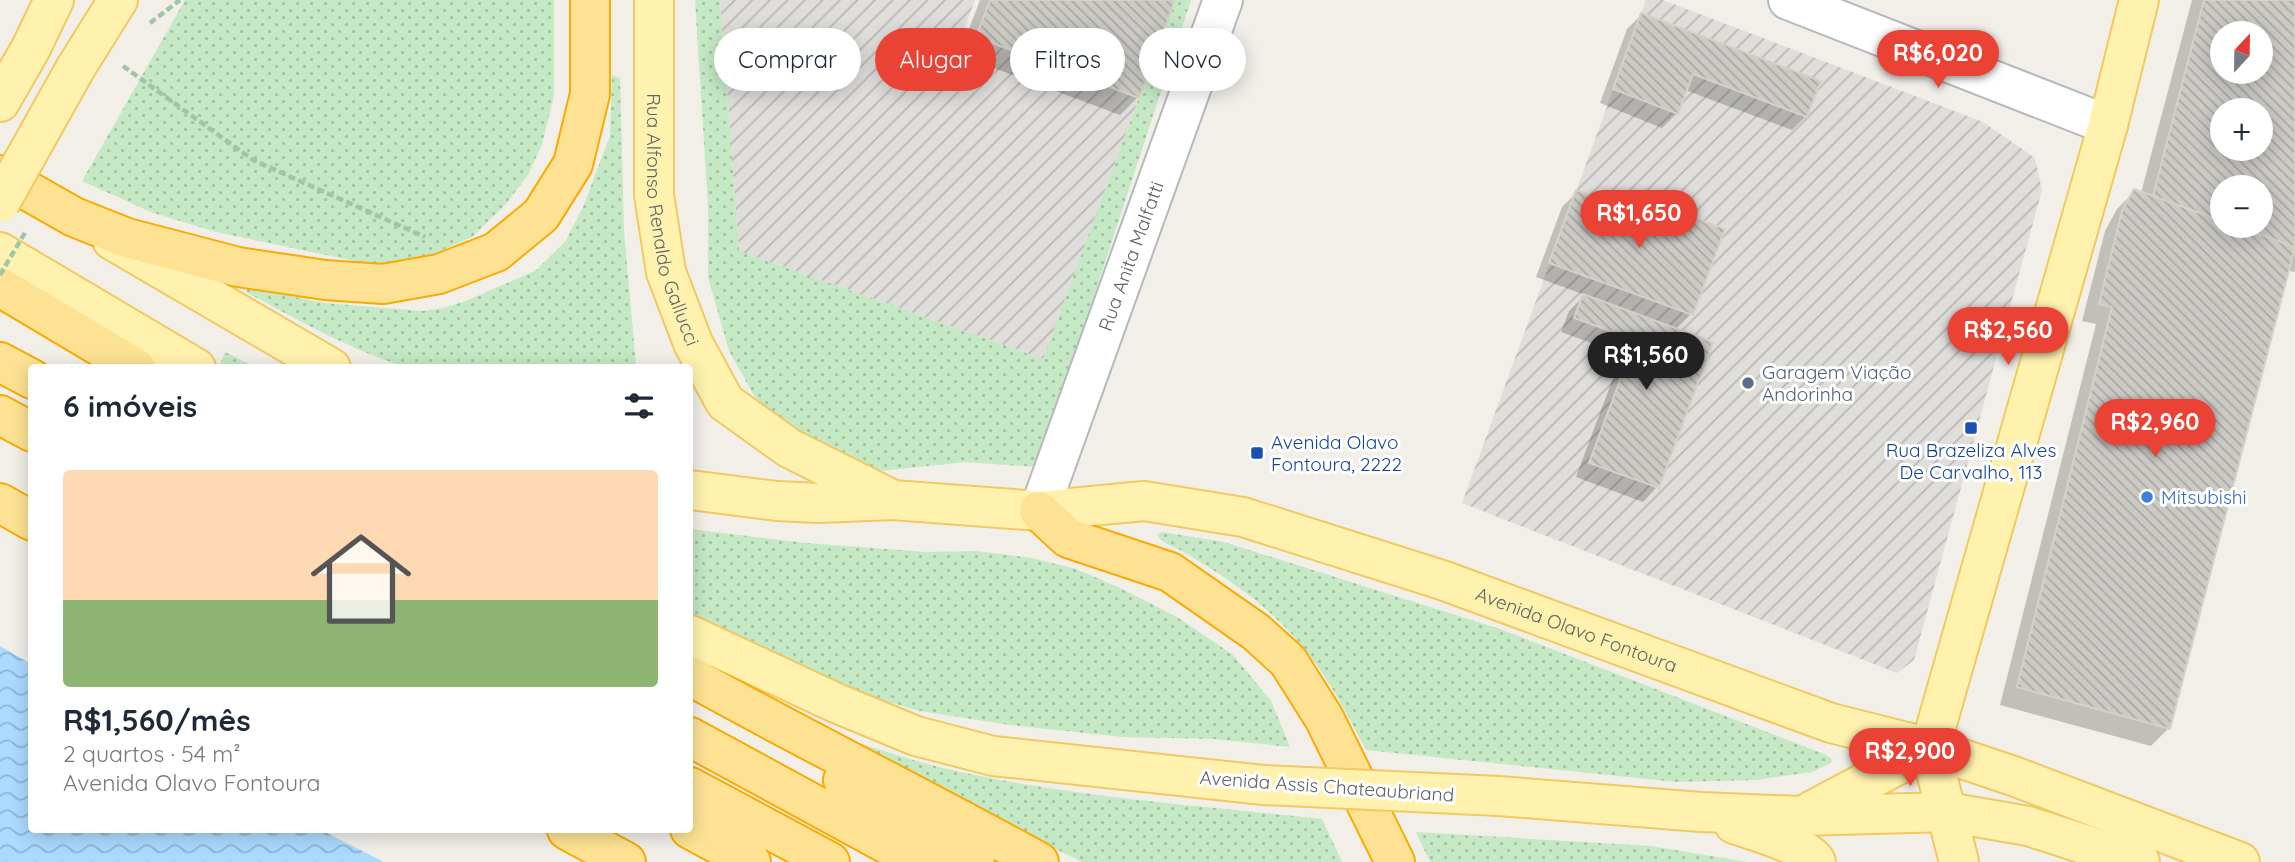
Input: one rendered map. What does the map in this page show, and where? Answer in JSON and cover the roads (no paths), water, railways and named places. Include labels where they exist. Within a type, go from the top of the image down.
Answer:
[{"type":"highway","points":[[0,175],[74,217],[127,238],[238,267],[325,280],[383,284],[439,274],[496,252],[541,215],[573,164],[590,94],[590,0]]},
{"type":"highway","points":[[0,287],[129,364]]},
{"type":"highway","points":[[0,362],[28,377]]},
{"type":"highway","points":[[0,415],[28,430]]},
{"type":"highway","points":[[0,503],[28,519]]},
{"type":"highway","points":[[1039,512],[1069,538],[1170,572],[1256,632],[1288,662],[1324,718],[1395,862]]},
{"type":"highway","points":[[693,678],[1039,862]]},
{"type":"highway","points":[[787,730],[851,787],[975,862]]},
{"type":"highway","points":[[693,739],[920,862]]},
{"type":"highway","points":[[693,789],[830,862]]},
{"type":"highway","points":[[693,831],[751,862]]},
{"type":"highway","points":[[573,833],[626,862]]},
{"type":"main road","points":[[0,102],[31,48],[54,0]]},
{"type":"main road","points":[[0,203],[75,69],[118,0]]},
{"type":"main road","name":"Rua Alfonso Renaldo Gallucci","points":[[654,0],[654,195],[666,272],[693,343],[725,402],[789,448],[893,500]]},
{"type":"main road","points":[[1959,862],[1930,748],[2109,125],[2139,0]]},
{"type":"main road","points":[[74,217],[324,364]]},
{"type":"main road","points":[[0,252],[188,364]]},
{"type":"main road","name":"Avenida Olavo Fontoura","points":[[693,490],[791,502],[893,500],[1039,512],[1144,501],[1243,517],[1442,580],[1831,723],[1930,748],[2016,777],[2240,862]]},
{"type":"main road","name":"Avenida Assis Chateaubriand","points":[[693,636],[836,703],[916,736],[993,756],[1264,785],[1499,796],[1701,812],[1801,816],[1947,812],[2028,826],[2140,862]]},
{"type":"main road","points":[[1801,816],[1930,748]]},
{"type":"main road","points":[[1701,812],[1795,847],[1814,856],[1816,862]]},
{"type":"street","name":"Rua Anita Malfatti","points":[[1039,512],[1223,0]]},
{"type":"street","points":[[1788,0],[2109,125]]},
{"type":"water","points":[[0,646],[28,662],[28,833],[327,833],[384,862],[0,862]]},
{"type":"place","name":"Garagem Viação Andorinha","points":[[1748,383]]},
{"type":"place","name":"Rua Brazeliza Alves De Carvalho, 113","points":[[1971,428]]},
{"type":"place","name":"Avenida Olavo Fontoura, 2222","points":[[1257,453]]},
{"type":"place","name":"Mitsubishi","points":[[2147,497]]}]
